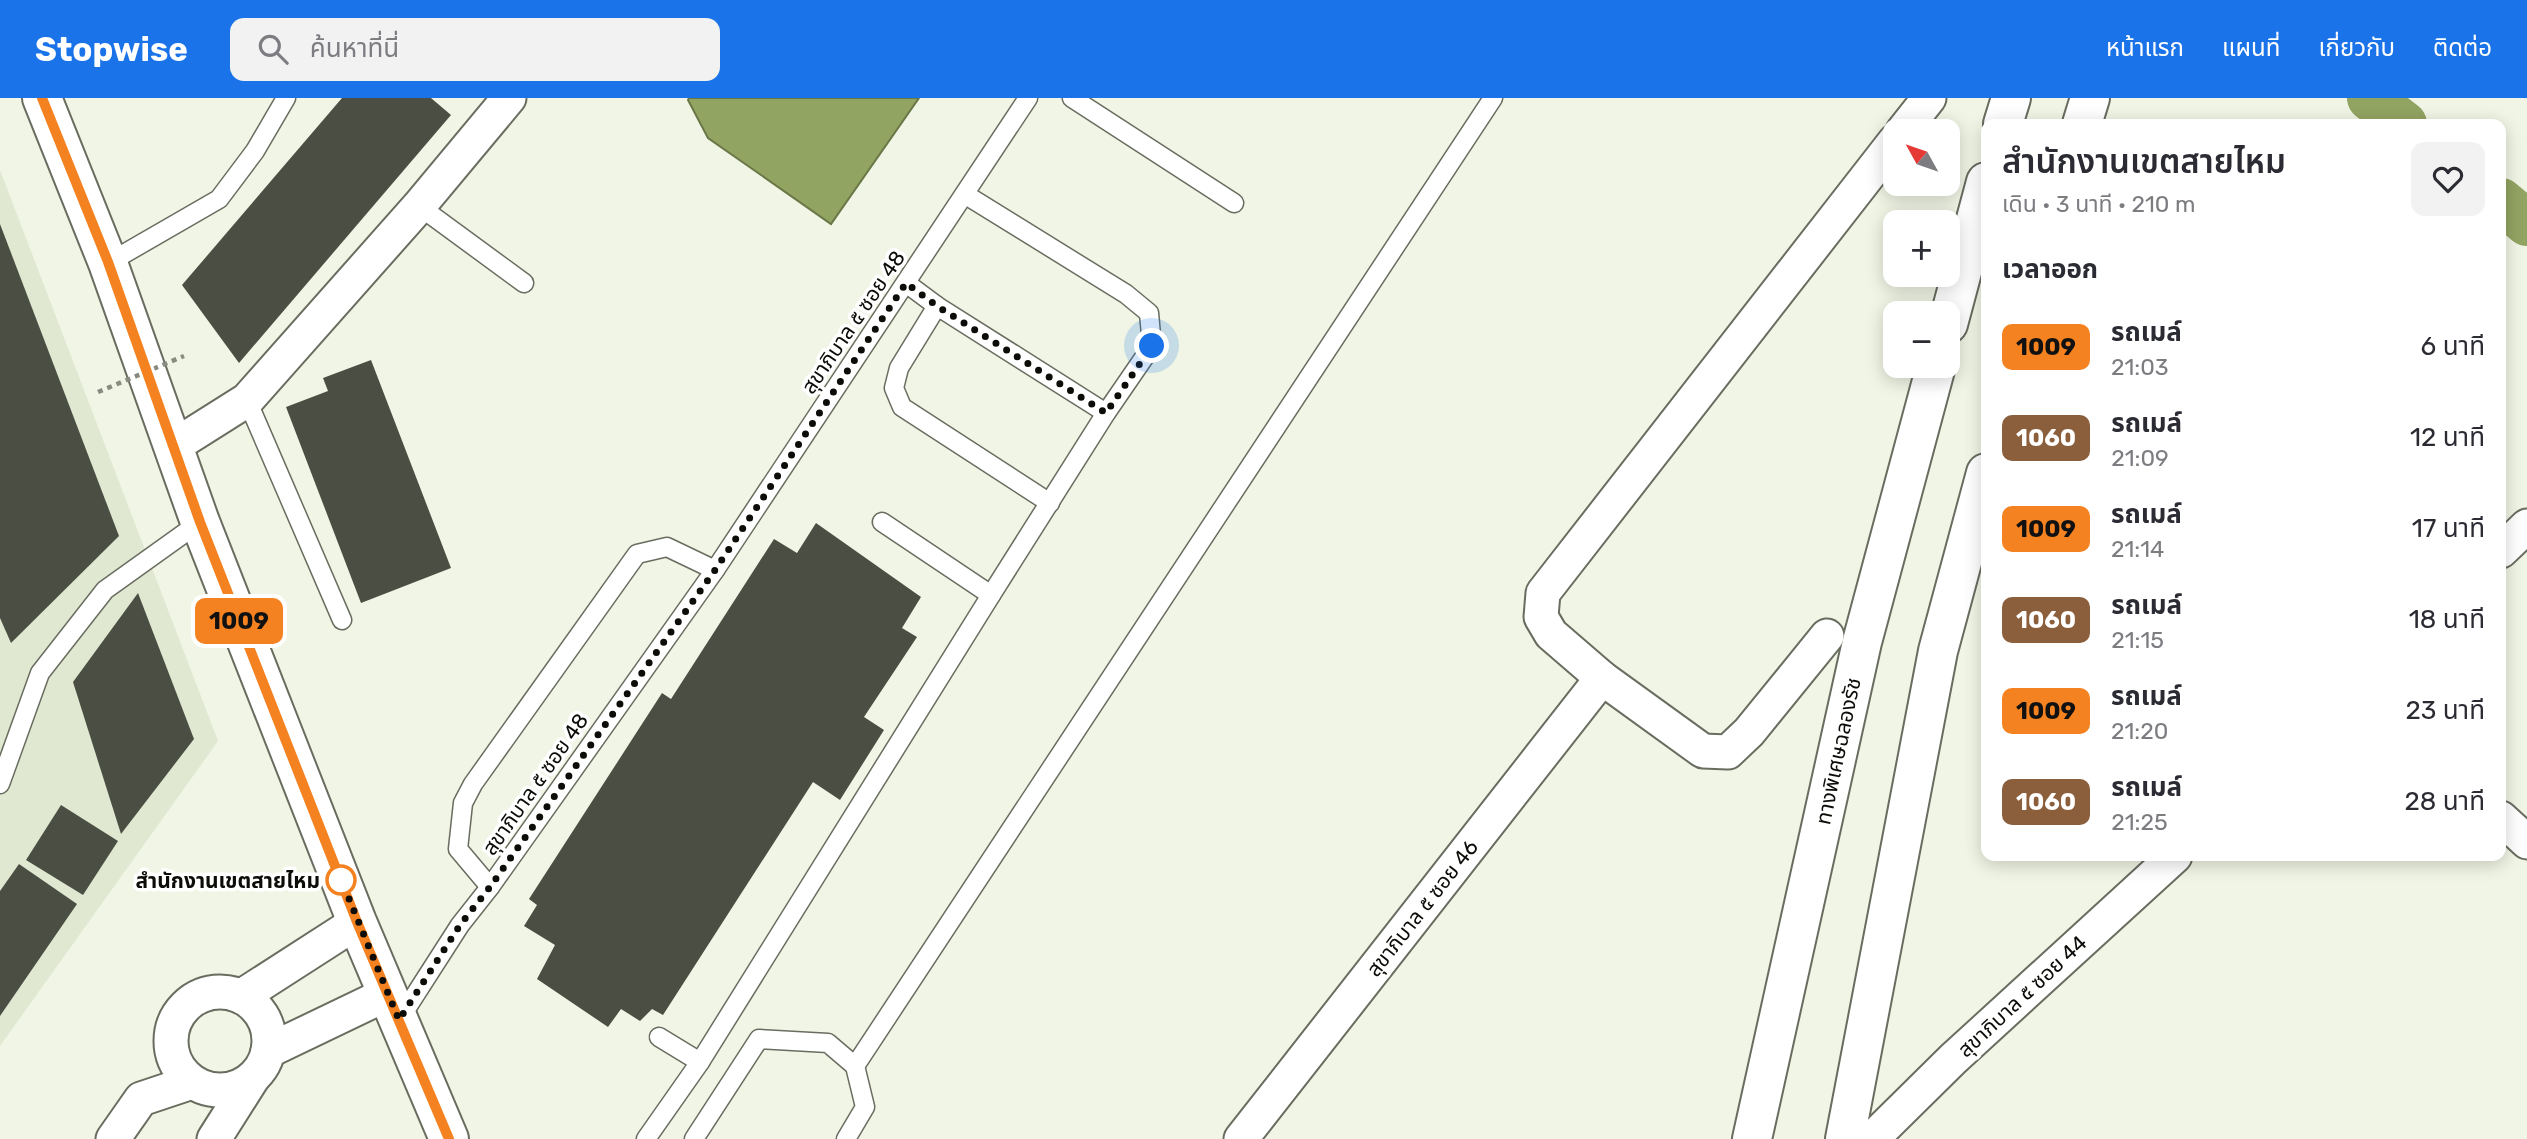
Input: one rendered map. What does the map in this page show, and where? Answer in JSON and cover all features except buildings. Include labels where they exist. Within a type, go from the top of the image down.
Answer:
[{"type":"main road","points":[[42,98],[108,262],[200,522],[357,922],[449,1139]]},
{"type":"main road","points":[[2005,119],[2011,98]]},
{"type":"main road","points":[[2084,119],[2090,98]]},
{"type":"main road","points":[[1954,301],[1981,201]]},
{"type":"main road","name":"ทางพิเศษฉลองรัช","points":[[1752,1139],[1862,642],[1933,378]]},
{"type":"main road","points":[[1845,1139],[1938,651],[1981,492]]},
{"type":"street","points":[[174,446],[247,400],[419,206],[509,98]]},
{"type":"street","points":[[1912,119],[1929,98]]},
{"type":"street","points":[[1827,636],[1749,732],[1728,752],[1703,751],[1602,678],[1551,634],[1541,617],[1543,593],[1883,156]]},
{"type":"street","points":[[2506,546],[2527,526]]},
{"type":"street","name":"สุขาภิบาล ๕ ซอย 46","points":[[1241,1139],[1602,678]]},
{"type":"street","points":[[2506,823],[2527,842]]},
{"type":"street","name":"สุขาภิบาล ๕ ซอย 44","points":[[1872,1139],[1953,1059],[2170,861]]},
{"type":"street","points":[[242,996],[357,922]]},
{"type":"street","points":[[214,1139],[263,1066],[269,1035],[265,1019],[255,1006],[242,996],[226,991],[203,995],[183,1009],[173,1023],[170,1039],[180,1070],[192,1082],[206,1088],[222,1090],[238,1087],[252,1079]]},
{"type":"street","points":[[268,1051],[393,1007]]},
{"type":"street","points":[[113,1139],[141,1100],[192,1082]]},
{"type":"lane","points":[[108,262],[219,199],[255,151],[286,98]]},
{"type":"lane","name":"สุขาภิบาล ๕ ซอย 48","points":[[393,1007],[490,887],[715,570],[1028,98]]},
{"type":"lane","points":[[1072,98],[1234,203]]},
{"type":"lane","points":[[855,1066],[1493,98]]},
{"type":"lane","points":[[646,1139],[700,1062],[991,595],[1106,413],[1152,346],[1149,313],[1126,294],[965,195]]},
{"type":"lane","points":[[419,206],[524,283]]},
{"type":"lane","points":[[906,283],[937,306],[1106,413]]},
{"type":"lane","points":[[937,306],[899,368],[894,388],[902,407],[1050,503]]},
{"type":"lane","points":[[247,400],[342,620]]},
{"type":"lane","points":[[0,784],[40,673],[105,590],[200,522]]},
{"type":"lane","points":[[882,522],[991,595]]},
{"type":"lane","name":"สุขาภิบาล ๕ ซอย 48","points":[[490,887],[458,849],[463,803],[489,762],[637,554],[667,547],[715,570]]},
{"type":"lane","points":[[659,1037],[700,1062]]},
{"type":"lane","points":[[694,1139],[758,1039],[828,1043],[855,1066],[865,1107],[846,1139]]},
{"type":"path","points":[[97,392],[184,356]]},
{"type":"shaded area","points":[[689,98],[919,98],[831,224],[708,138]]},
{"type":"shaded area","points":[[0,170],[218,741],[0,1046]]},
{"type":"waterway","points":[[2370,98],[2397,119]]},
{"type":"waterway","points":[[2506,205],[2527,223]]},
{"type":"bus line","name":"1009","points":[[42,98],[108,262],[200,522],[357,922],[449,1139]]},
{"type":"place","name":"สำนักงานเขตสายไหม","points":[[341,880]]},
{"type":"route","points":[[341,880],[338,872],[399,1020],[460,925],[490,887],[715,570],[906,283],[937,306],[1106,413],[1152,346]]}]
